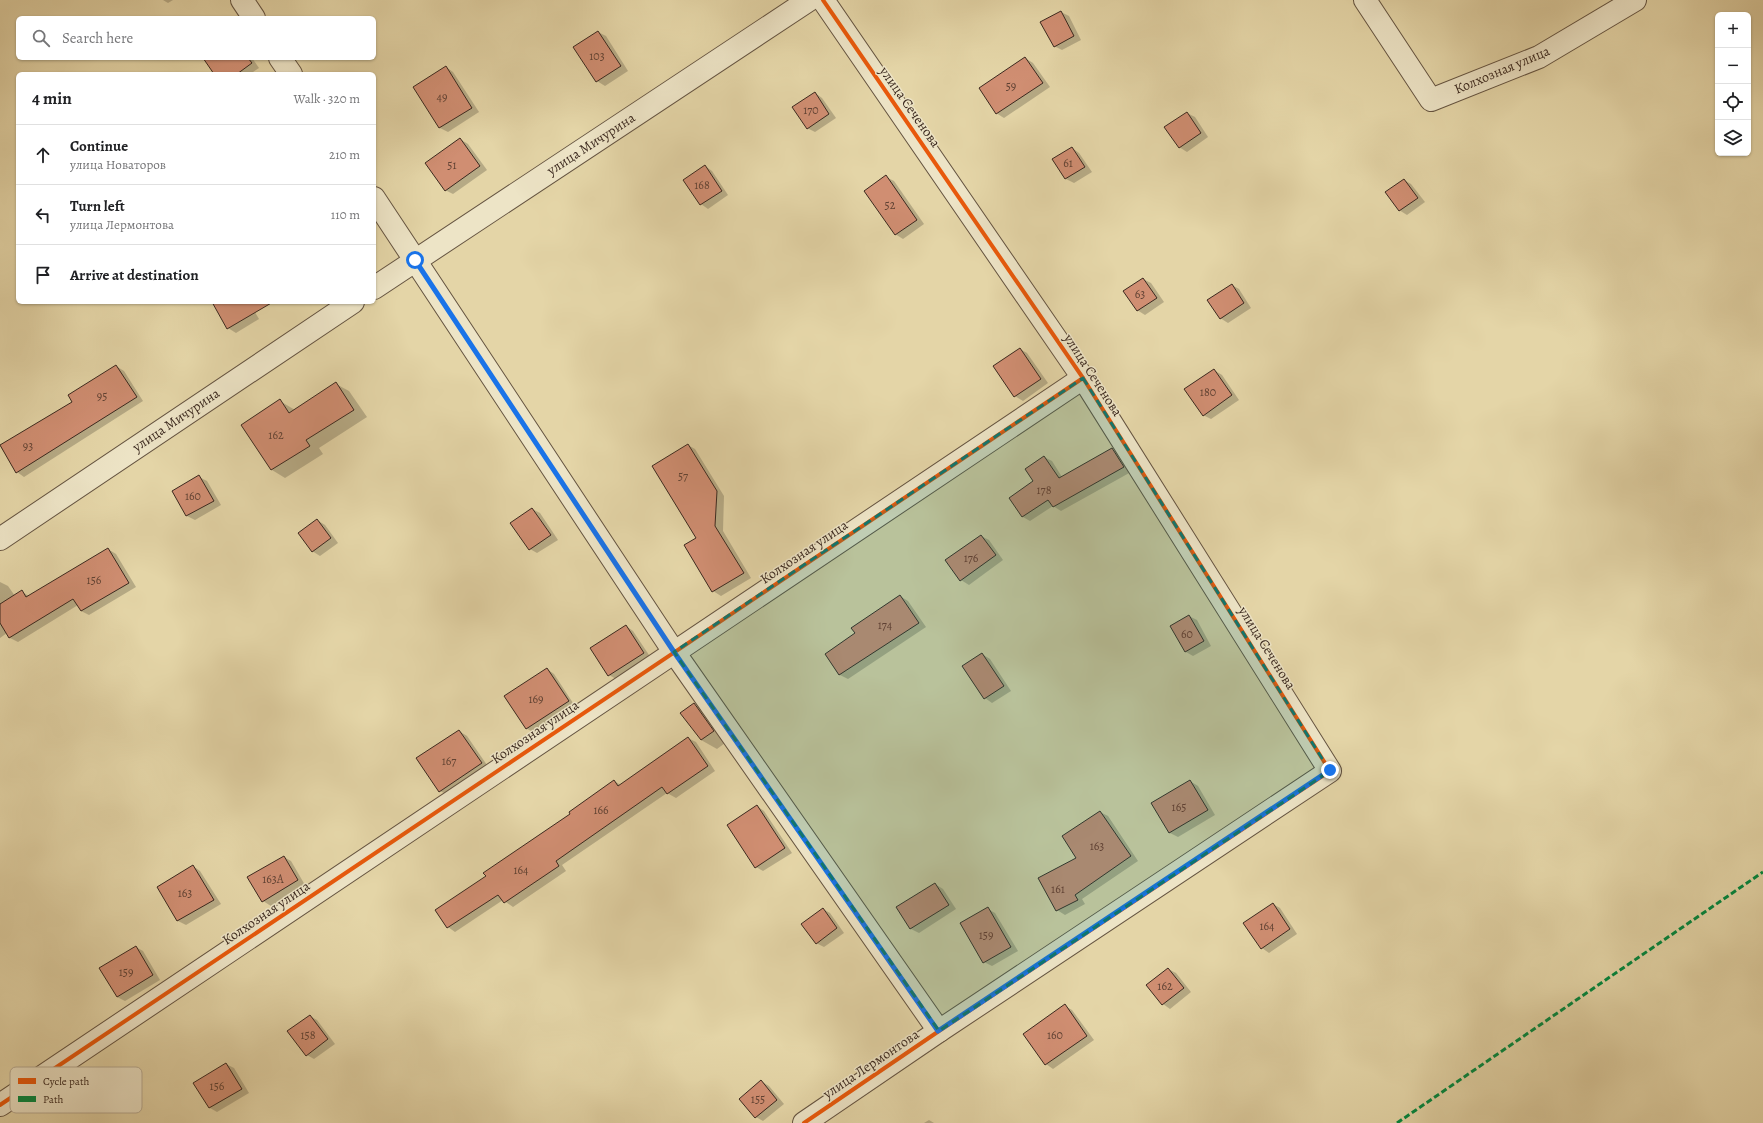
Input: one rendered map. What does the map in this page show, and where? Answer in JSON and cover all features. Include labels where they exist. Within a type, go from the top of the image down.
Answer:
[{"type":"street","points":[[242,0],[253,16]]},
{"type":"street","name":"улица Мичурина","points":[[376,287],[809,0]]},
{"type":"street","name":"улица Сеченова","points":[[823,0],[1083,378],[1330,770]]},
{"type":"street","name":"Колхозная улица","points":[[1365,0],[1431,100],[1538,57],[1635,0]]},
{"type":"street","points":[[281,60],[290,72]]},
{"type":"street","points":[[376,201],[674,652],[938,1031]]},
{"type":"street","name":"улица Мичурина","points":[[0,539],[350,304]]},
{"type":"street","name":"Колхозная улица","points":[[57,1067],[1083,378]]},
{"type":"street","name":"улица Лермонтова","points":[[804,1123],[938,1031],[1330,770]]},
{"type":"street","name":"Колхозная улица","points":[[0,1105],[10,1098]]},
{"type":"highlighted area","points":[[1083,378],[1330,771],[939,1031],[674,652]]},
{"type":"building","points":[[1061,11],[1074,36],[1054,47],[1040,22]]},
{"type":"building","points":[[598,31],[621,66],[596,82],[573,47]]},
{"type":"building","points":[[1025,57],[1043,83],[996,114],[979,88]]},
{"type":"building","points":[[204,60],[250,60],[252,63],[240,72],[213,72]]},
{"type":"building","points":[[446,66],[472,108],[439,128],[413,87]]},
{"type":"building","points":[[815,92],[829,114],[807,129],[792,107]]},
{"type":"building","points":[[1187,112],[1201,133],[1179,148],[1164,127]]},
{"type":"building","points":[[460,138],[480,166],[445,191],[425,163]]},
{"type":"building","points":[[1072,147],[1085,167],[1065,179],[1052,159]]},
{"type":"building","points":[[705,165],[722,191],[700,205],[683,180]]},
{"type":"building","points":[[886,175],[917,220],[895,235],[864,191]]},
{"type":"building","points":[[1404,179],[1418,198],[1399,211],[1385,192]]},
{"type":"building","points":[[1143,278],[1157,298],[1137,311],[1123,291]]},
{"type":"building","points":[[1232,284],[1244,303],[1220,319],[1207,300]]},
{"type":"building","points":[[213,304],[270,304],[227,329]]},
{"type":"building","points":[[1020,348],[1041,379],[1014,397],[993,366]]},
{"type":"building","points":[[116,365],[137,397],[16,473],[0,445],[72,402],[68,395]]},
{"type":"building","points":[[1214,369],[1232,395],[1203,416],[1184,389]]},
{"type":"building","points":[[336,382],[354,410],[306,440],[310,446],[271,470],[241,425],[280,399],[289,413]]},
{"type":"building","points":[[688,444],[717,491],[715,526],[744,573],[712,592],[684,545],[696,538],[652,466]]},
{"type":"building","points":[[1112,448],[1124,467],[1053,507],[1048,500],[1022,517],[1009,498],[1033,481],[1025,469],[1044,456],[1059,478]]},
{"type":"building","points":[[199,475],[214,501],[186,516],[172,491]]},
{"type":"building","points":[[532,508],[551,535],[529,550],[510,523]]},
{"type":"building","points":[[317,519],[331,538],[312,552],[298,533]]},
{"type":"building","points":[[981,535],[996,555],[960,581],[945,560]]},
{"type":"building","points":[[108,548],[129,583],[81,611],[73,599],[9,638],[0,623],[0,604],[22,590],[26,597]]},
{"type":"building","points":[[900,595],[919,623],[839,675],[825,654],[855,633],[851,628]]},
{"type":"building","points":[[1189,615],[1204,641],[1185,652],[1170,626]]},
{"type":"building","points":[[626,625],[644,653],[608,676],[590,648]]},
{"type":"building","points":[[982,653],[1004,686],[984,699],[962,666]]},
{"type":"building","points":[[547,668],[569,701],[526,729],[504,696]]},
{"type":"building","points":[[694,703],[714,731],[701,740],[680,713]]},
{"type":"building","points":[[459,730],[482,763],[439,792],[416,758]]},
{"type":"building","points":[[688,737],[708,766],[667,794],[662,787],[556,861],[559,866],[504,903],[498,895],[447,928],[435,910],[486,876],[483,873],[570,814],[569,812],[614,780],[618,786]]},
{"type":"building","points":[[1190,780],[1208,810],[1169,833],[1151,803]]},
{"type":"building","points":[[757,805],[785,848],[755,868],[727,825]]},
{"type":"building","points":[[1100,811],[1131,856],[1075,895],[1078,900],[1056,911],[1038,878],[1076,858],[1062,836]]},
{"type":"building","points":[[284,856],[298,880],[262,902],[247,877]]},
{"type":"building","points":[[193,865],[214,900],[177,921],[157,887]]},
{"type":"building","points":[[935,883],[949,905],[910,929],[896,907]]},
{"type":"building","points":[[1273,903],[1290,929],[1261,949],[1243,923]]},
{"type":"building","points":[[988,907],[1011,947],[983,963],[960,923]]},
{"type":"building","points":[[823,908],[837,928],[816,944],[801,924]]},
{"type":"building","points":[[136,946],[153,975],[117,997],[99,968]]},
{"type":"building","points":[[1168,968],[1184,988],[1162,1005],[1146,985]]},
{"type":"building","points":[[1065,1004],[1087,1036],[1045,1065],[1023,1034]]},
{"type":"building","points":[[310,1015],[328,1039],[306,1056],[287,1031]]},
{"type":"building","points":[[226,1063],[242,1089],[209,1108],[193,1083]]},
{"type":"building","points":[[761,1080],[777,1100],[755,1118],[739,1099]]},
{"type":"marked path","points":[[1397,1123],[1763,872]]},
{"type":"cycle path","points":[[804,1123],[939,1031],[1330,771],[1083,378],[823,0]]},
{"type":"cycle path","points":[[57,1067],[1083,378]]},
{"type":"cycle path","points":[[0,1105],[10,1098]]},
{"type":"route","points":[[415,260],[674,652],[938,1031],[1330,770]]}]
